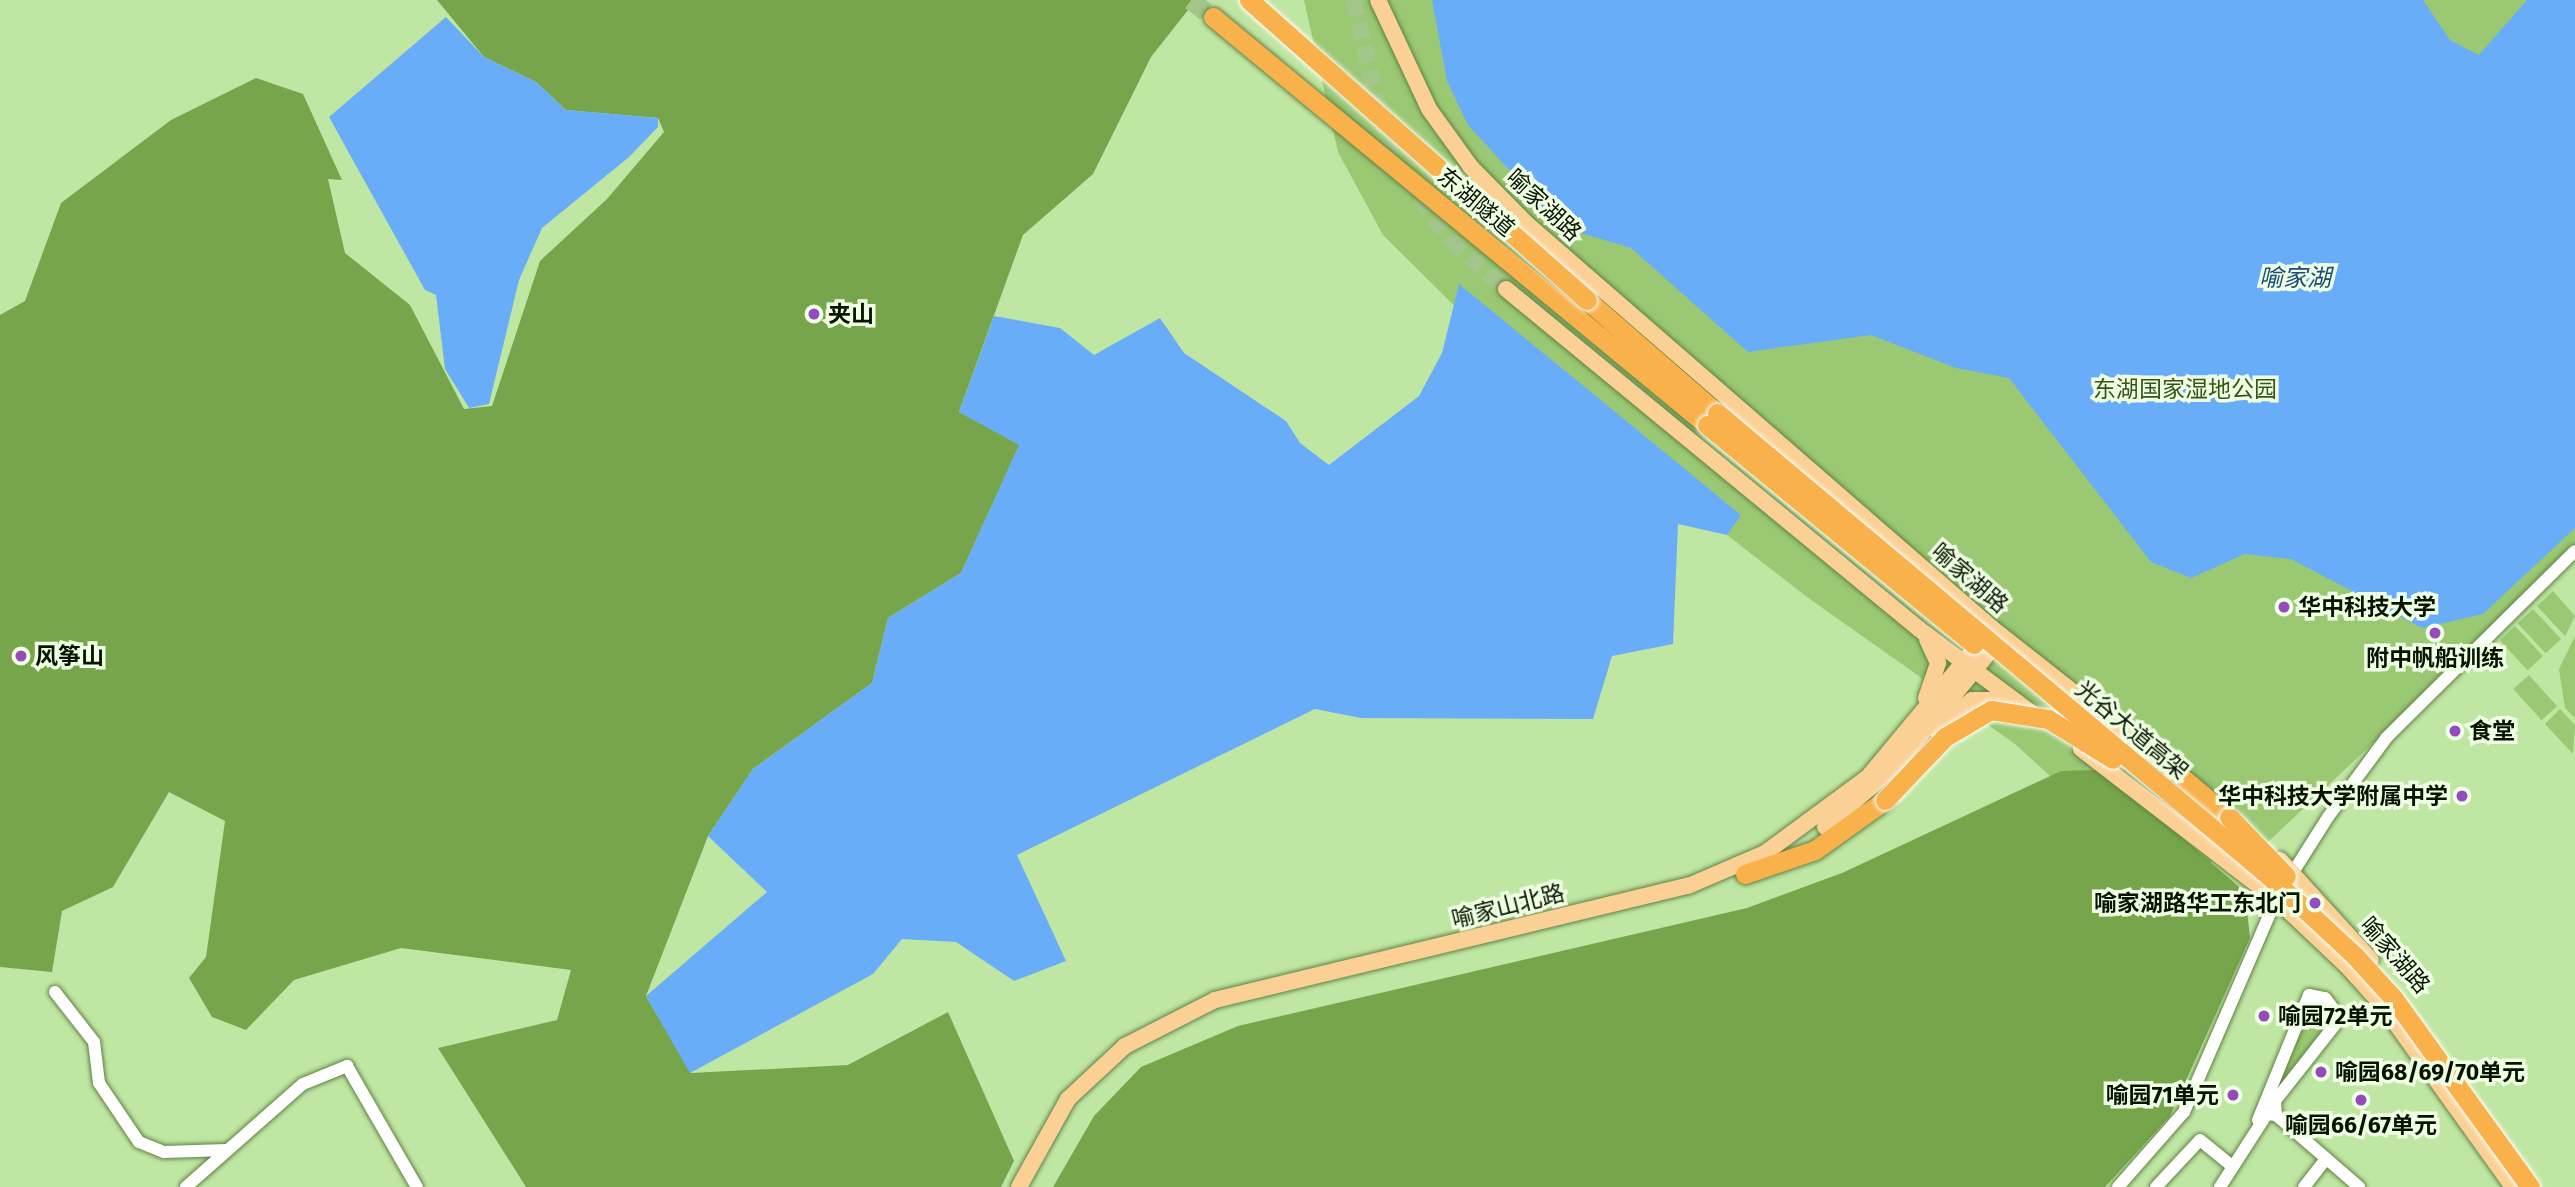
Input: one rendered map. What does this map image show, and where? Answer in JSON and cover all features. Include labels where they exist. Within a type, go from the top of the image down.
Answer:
[{"type":"highway","name":"东湖隧道","points":[[1249,0],[1587,300],[1718,412]]},
{"type":"highway","name":"东湖隧道","points":[[1213,17],[1669,394],[1718,412]]},
{"type":"highway","name":"光谷大道高架","points":[[1718,412],[2117,762],[2266,880],[2351,960],[2390,1002],[2523,1187]]},
{"type":"highway","name":"光谷大道高架","points":[[1718,412],[2269,876],[2355,956],[2394,999],[2530,1187]]},
{"type":"highway","points":[[1745,874],[1815,850],[1885,800],[1945,737],[1991,710],[2048,719],[2117,762]]},
{"type":"highway","points":[[2185,780],[2229,817],[2333,920],[2355,956]]},
{"type":"main road","name":"喻家湖路","points":[[1378,0],[1429,109],[1471,167],[1525,223],[1718,412],[2185,780],[2294,873],[2399,990],[2540,1187]]},
{"type":"main road","name":"喻家湖路","points":[[1506,289],[1919,629],[2276,899],[2384,1007],[2513,1187]]},
{"type":"main road","points":[[1669,394],[1706,454]]},
{"type":"main road","points":[[1891,761],[1936,676],[1936,652],[1919,629]]},
{"type":"main road","name":"喻家山北路","points":[[1029,1187],[1075,1105],[1121,1062],[1218,1009],[1682,898],[1745,874],[1821,831],[1891,761],[1998,632]]},
{"type":"main road","points":[[1891,761],[1972,700],[2003,696],[2021,706]]},
{"type":"main road","name":"喻家山北路","points":[[1019,1187],[1068,1099],[1125,1046],[1215,1000],[1688,886],[1794,836],[1891,761]]},
{"type":"street","points":[[2118,1187],[2184,1112],[2276,899],[2387,737],[2575,551]]},
{"type":"street","points":[[55,992],[94,1042],[99,1083],[139,1142],[164,1152],[227,1150]]},
{"type":"street","points":[[2222,1186],[2258,1120],[2309,995],[2325,998],[2336,1012],[2334,1026],[2275,1101],[2276,1115],[2359,1187]]},
{"type":"street","points":[[186,1187],[303,1084],[347,1066],[417,1187]]},
{"type":"street","points":[[2258,1120],[2276,1115]]},
{"type":"street","points":[[2157,1187],[2200,1140],[2232,1166]]},
{"type":"street","points":[[2304,1187],[2326,1159]]},
{"type":"green space","points":[[437,0],[1196,0],[1151,57],[1093,174],[1023,235],[959,412],[1020,444],[961,573],[888,618],[872,683],[753,769],[708,836],[646,996],[691,1073],[848,1065],[948,1012],[1014,1161],[1001,1187],[526,1187],[438,1048],[557,1020],[571,970],[401,948],[294,980],[246,1030],[212,1017],[189,978],[206,957],[225,821],[169,792],[113,887],[62,911],[52,972],[0,967],[0,315],[25,301],[61,203],[171,120],[256,78],[303,94],[342,180],[328,179],[345,253],[410,305],[464,409],[492,406],[540,261],[607,199],[664,132],[658,118],[566,110],[536,82],[484,57]]},
{"type":"green space","name":"喻家湖","points":[[1304,0],[2575,0],[2575,553],[2269,841],[2210,862],[2159,855],[2105,826],[2015,744],[1807,597],[1536,387],[1383,235],[1338,152]]},
{"type":"green space","points":[[2553,591],[2575,616],[2565,636],[2537,606]]},
{"type":"green space","points":[[2533,609],[2561,639],[2546,653],[2518,623]]},
{"type":"green space","points":[[2515,626],[2543,656],[2528,670],[2500,640]]},
{"type":"green space","points":[[2575,636],[2575,718],[2565,708],[2559,669]]},
{"type":"green space","points":[[2529,675],[2557,706],[2541,720],[2513,689]]},
{"type":"green space","points":[[2560,709],[2575,725],[2573,754],[2545,724]]},
{"type":"green space","points":[[2094,770],[2110,776],[2245,892],[2250,938],[2170,1116],[2105,1187],[1053,1187],[1094,1116],[1141,1067],[1238,1026],[1747,908],[1842,873],[2061,771]]},
{"type":"green space","points":[[2312,1000],[2324,1004],[2332,1019],[2275,1091]]},
{"type":"water","name":"喻家湖","points":[[1432,0],[2423,0],[2450,40],[2479,55],[2527,0],[2575,0],[2575,528],[2483,614],[2422,628],[2291,559],[2245,554],[2191,578],[2151,562],[2009,378],[1956,368],[1871,335],[1748,352],[1631,248],[1561,227],[1468,125],[1447,81]]},
{"type":"water","points":[[446,17],[484,57],[536,82],[566,110],[658,118],[658,127],[629,157],[542,228],[519,280],[489,404],[469,408],[445,369],[436,295],[425,290],[329,117]]},
{"type":"water","points":[[1459,284],[1741,515],[1727,535],[1678,524],[1673,644],[1612,656],[1593,719],[1361,718],[1315,709],[1017,855],[1066,961],[1014,981],[956,942],[902,939],[873,974],[690,1073],[646,996],[767,892],[708,836],[753,769],[872,683],[888,618],[961,573],[1019,445],[959,412],[994,316],[1060,328],[1094,355],[1160,318],[1184,353],[1286,421],[1300,443],[1329,465],[1419,396],[1442,353]]},
{"type":"tunnel","points":[[1191,0],[1213,17]]},
{"type":"tunnel","points":[[1353,0],[1391,160],[1451,241],[1506,289]]},
{"type":"place","name":"夹山","points":[[814,314]]},
{"type":"place","name":"华中科技大学","points":[[2284,607]]},
{"type":"place","name":"附中帆船训练","points":[[2435,633]]},
{"type":"place","name":"风筝山","points":[[21,656]]},
{"type":"place","name":"食堂","points":[[2455,731]]},
{"type":"place","name":"华中科技大学附属中学","points":[[2462,796]]},
{"type":"place","name":"喻家湖路华工东北门","points":[[2315,903]]},
{"type":"place","name":"喻园72单元","points":[[2264,1016]]},
{"type":"place","name":"喻园68/69/70单元","points":[[2321,1072]]},
{"type":"place","name":"喻园71单元","points":[[2233,1095]]},
{"type":"place","name":"喻园66/67单元","points":[[2361,1100]]},
{"type":"park label","name":"东湖国家湿地公园","points":[[2185,389]]}]
